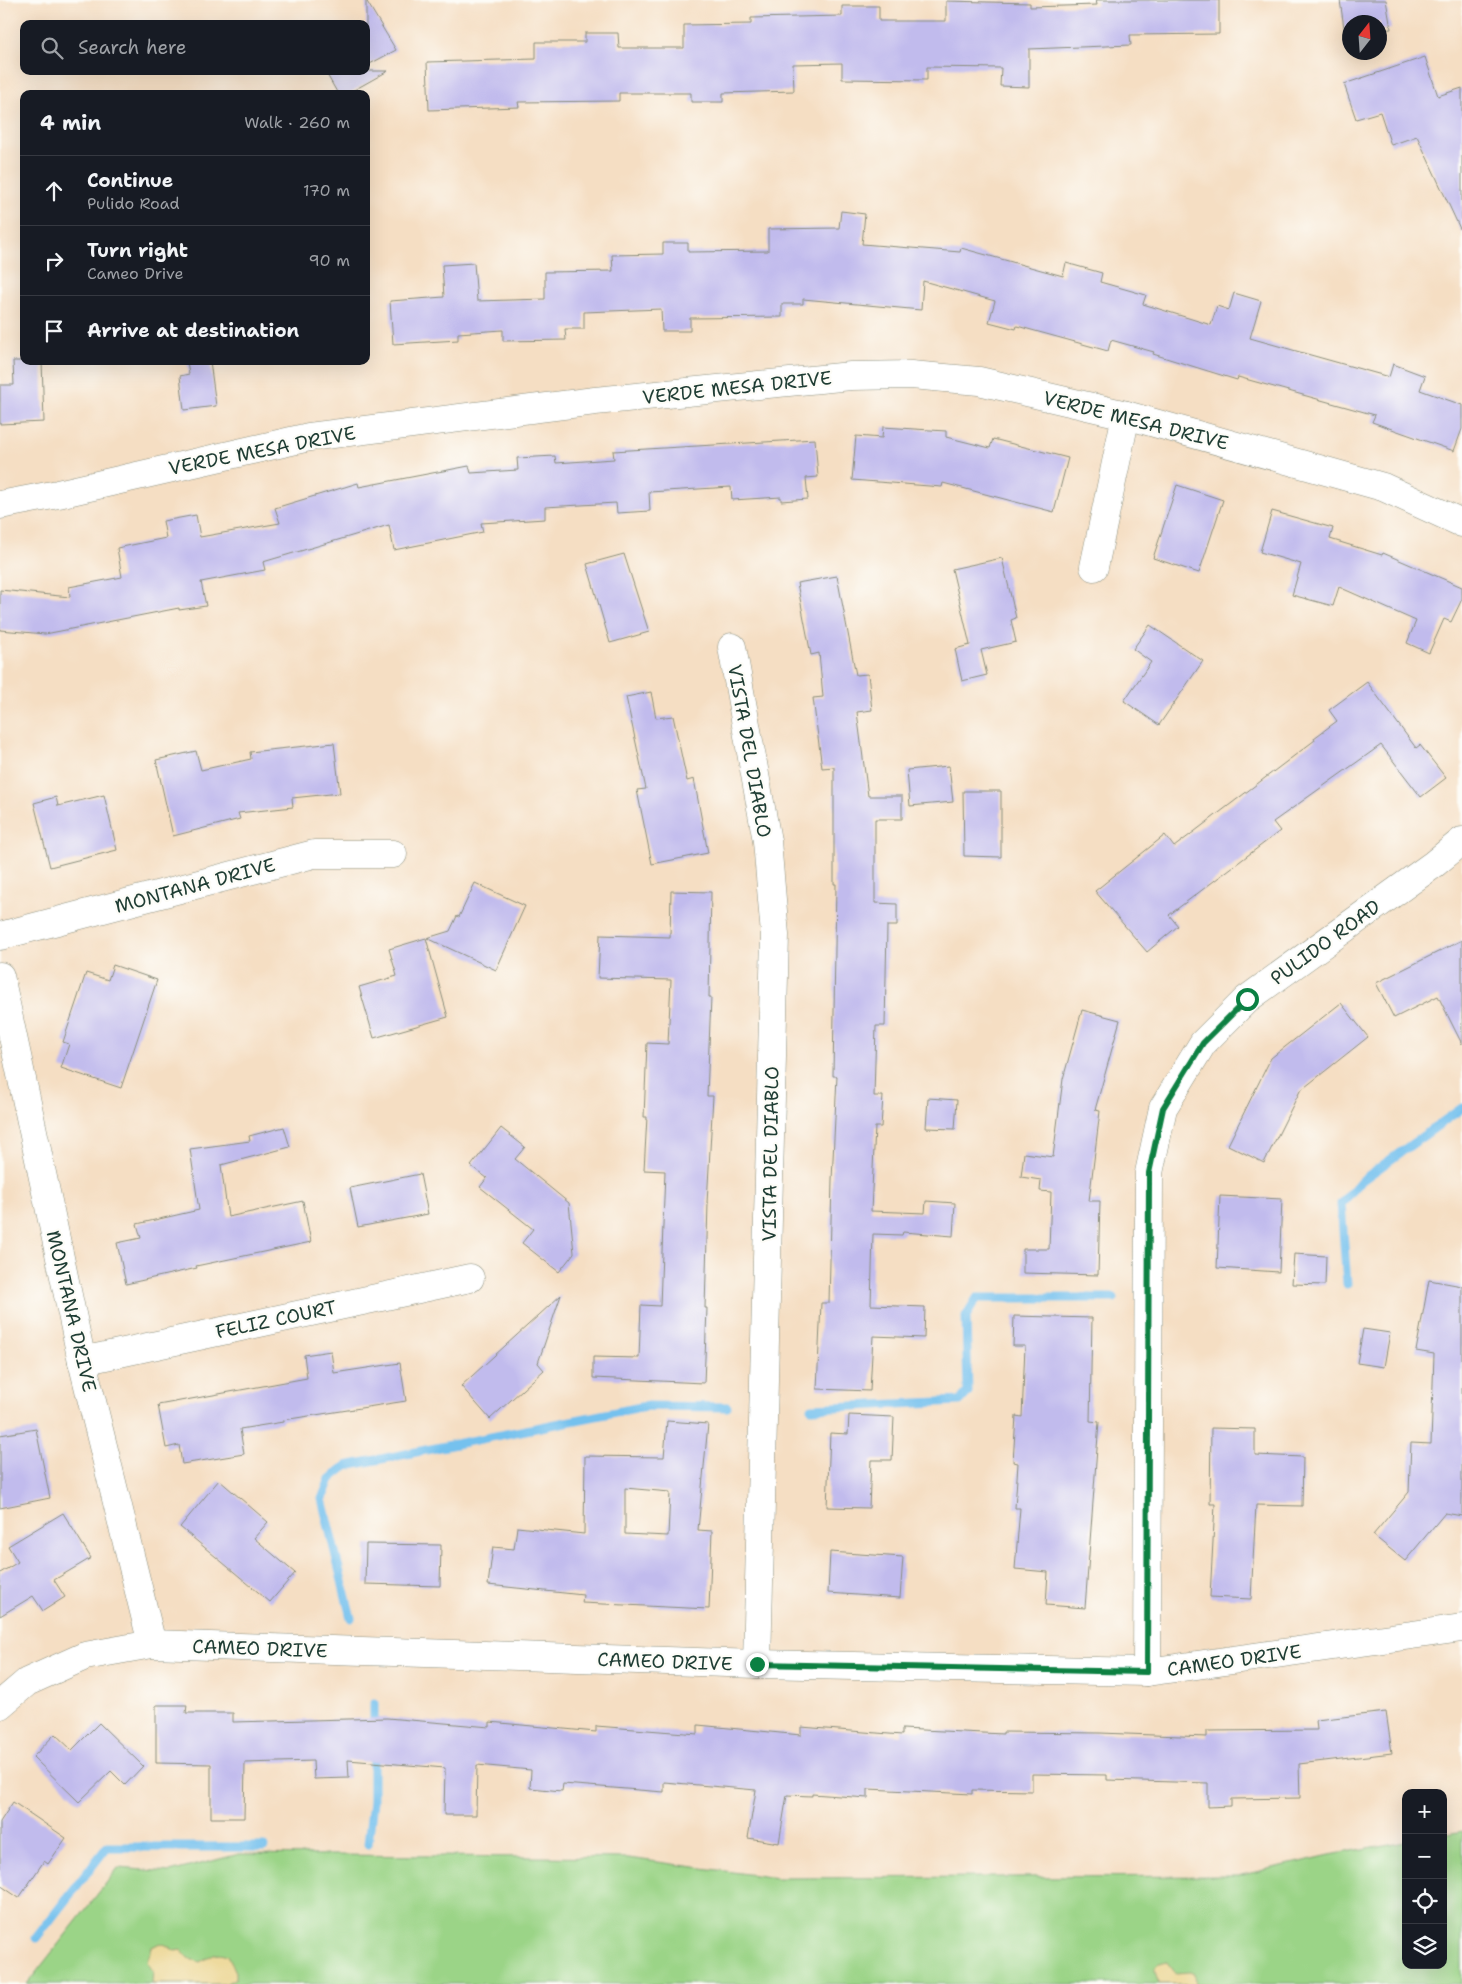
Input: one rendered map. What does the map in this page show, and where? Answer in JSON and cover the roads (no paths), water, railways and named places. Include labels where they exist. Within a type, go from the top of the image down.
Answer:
[{"type":"street","name":"VERDE MESA DRIVE","points":[[0,505],[58,494],[309,436],[595,401],[851,376],[911,375],[979,381],[1126,415],[1383,487],[1462,523]]},
{"type":"street","points":[[1094,567],[1126,415]]},
{"type":"street","name":"VISTA DEL DIABLO","points":[[732,647],[767,841],[776,936],[757,1664]]},
{"type":"street","name":"PULIDO ROAD","points":[[1147,1672],[1149,1173],[1163,1108],[1203,1043],[1247,999],[1434,864],[1462,841]]},
{"type":"street","name":"MONTANA DRIVE","points":[[0,936],[314,854],[393,854]]},
{"type":"street","name":"MONTANA DRIVE","points":[[0,976],[82,1361],[152,1644]]},
{"type":"street","name":"FELIZ COURT","points":[[82,1361],[470,1278]]},
{"type":"street","name":"CAMEO DRIVE","points":[[0,1706],[27,1682],[85,1656],[152,1644],[757,1664],[1147,1672],[1462,1628]]},
{"type":"waterway","points":[[1347,1284],[1341,1204],[1361,1181],[1462,1108]]},
{"type":"waterway","points":[[811,1408],[960,1401],[968,1392],[966,1316],[977,1298],[1114,1298]]},
{"type":"waterway","points":[[351,1618],[322,1499],[330,1479],[346,1466],[646,1406],[727,1407]]},
{"type":"waterway","points":[[374,1703],[374,1731]]},
{"type":"waterway","points":[[368,1844],[373,1801],[373,1751]]},
{"type":"waterway","points":[[36,1938],[107,1847],[264,1847]]}]
